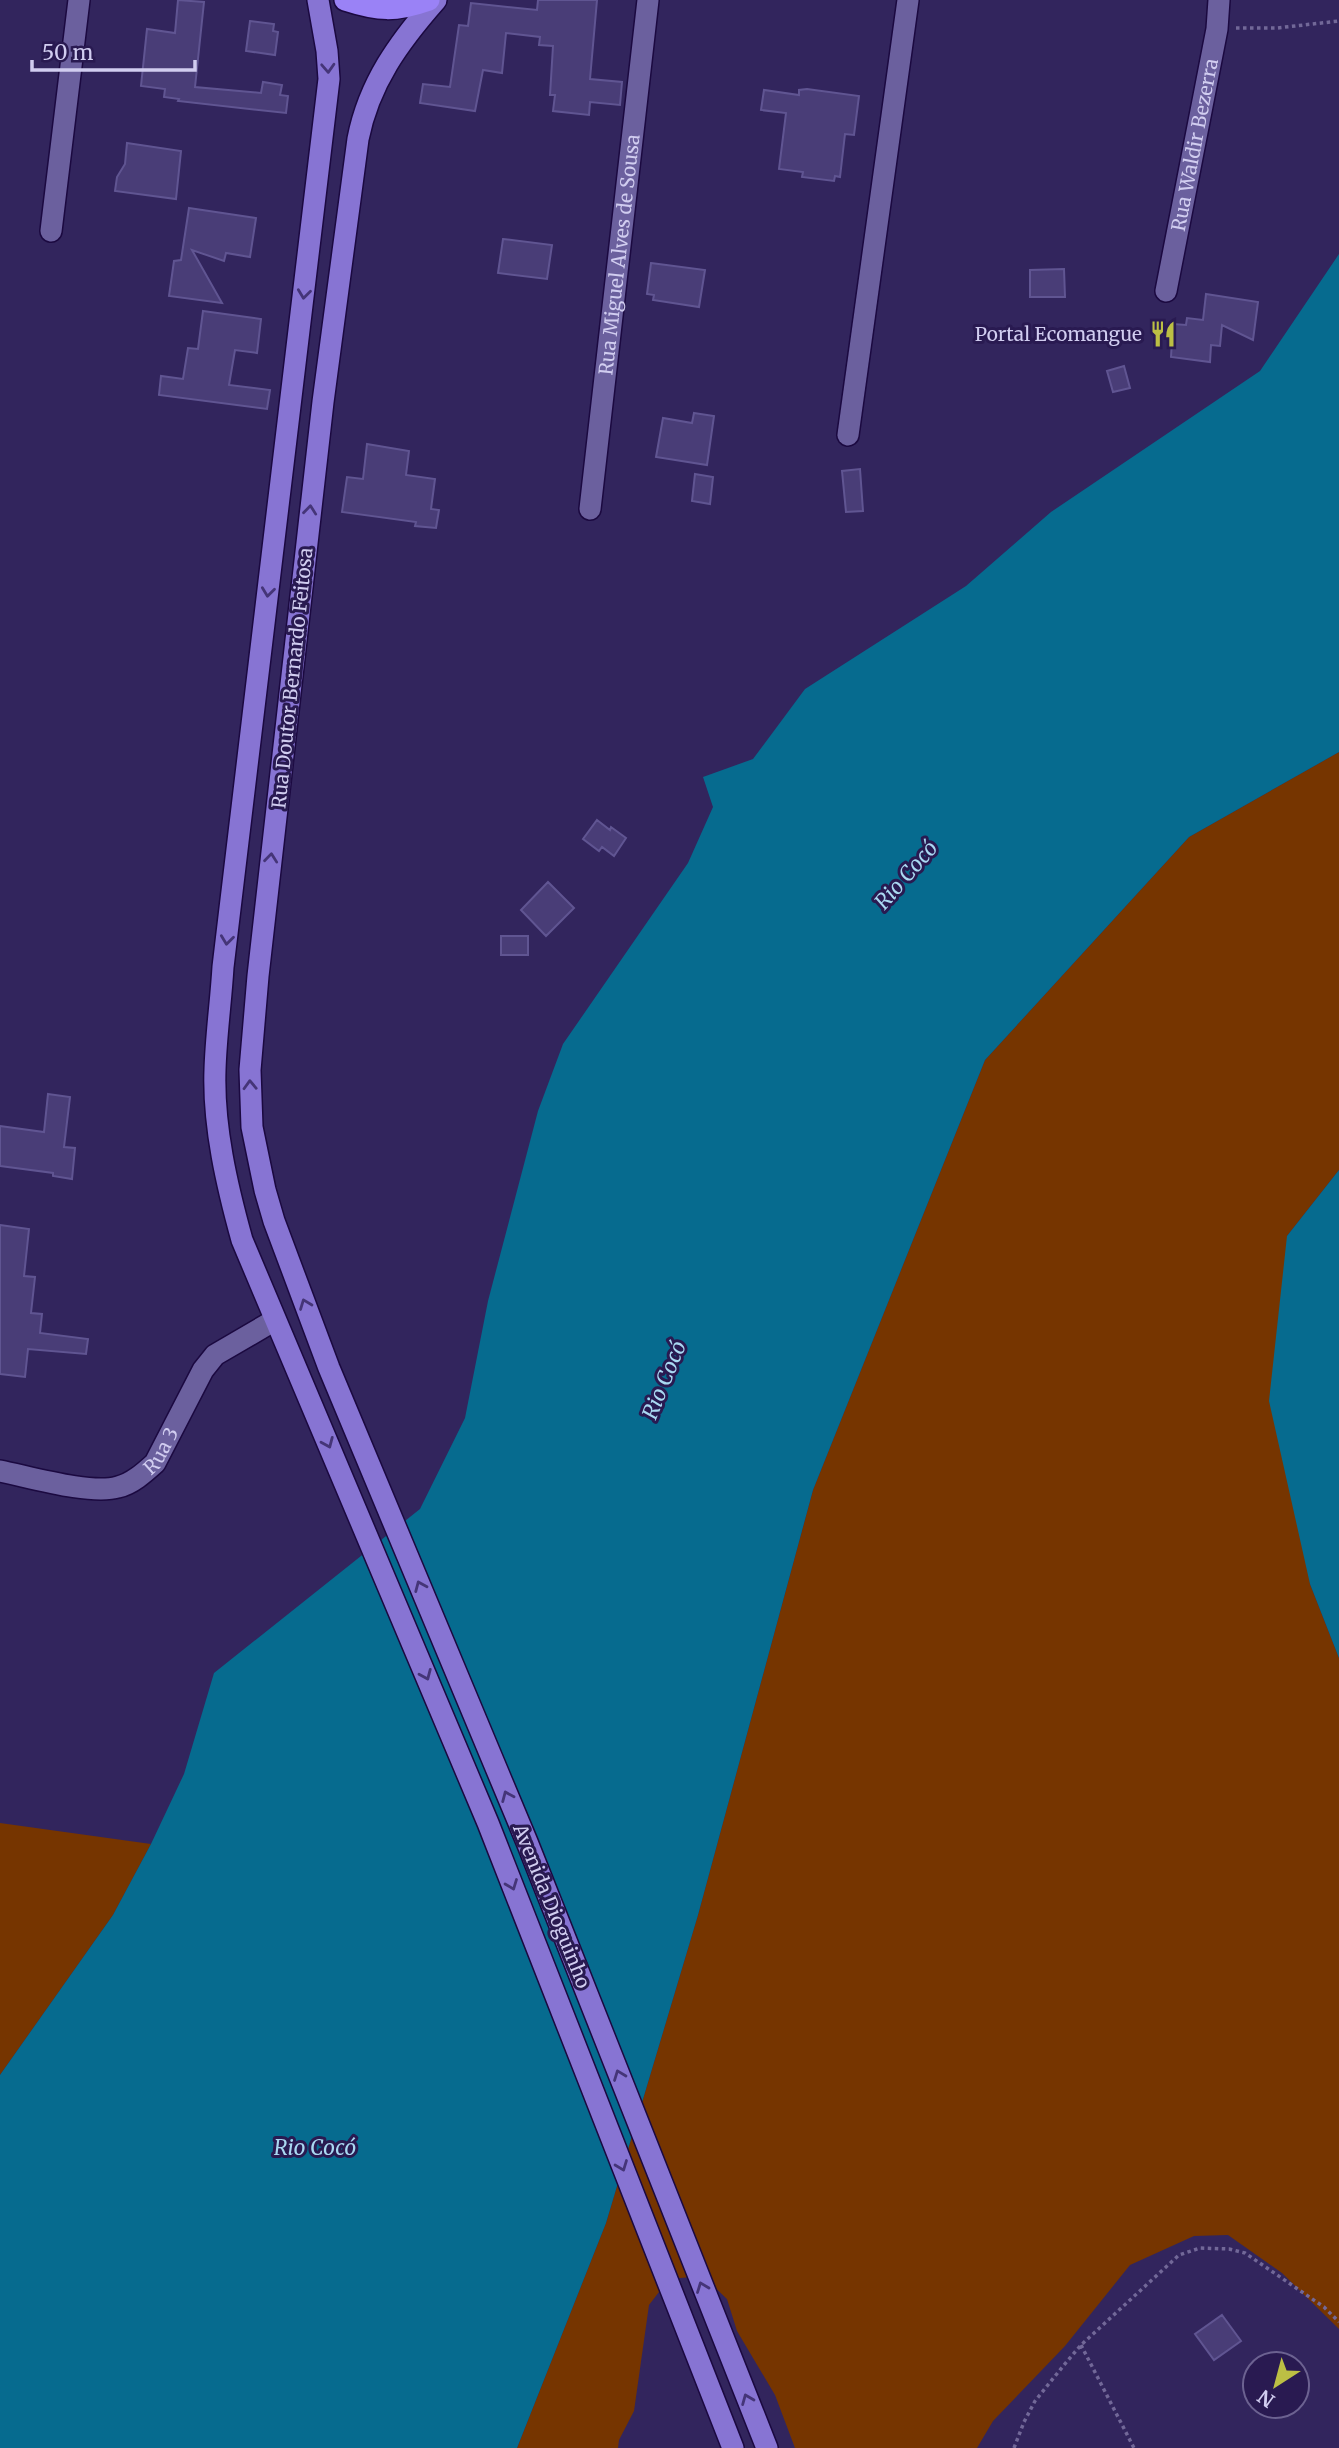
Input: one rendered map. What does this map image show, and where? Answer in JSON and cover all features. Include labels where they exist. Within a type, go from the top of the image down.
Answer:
[{"type":"highway","points":[[345,0],[373,9],[405,8],[429,0]]},
{"type":"main road","name":"Rua Doutor Bernardo Feitosa","points":[[301,1380],[242,1240],[232,1205],[219,1129],[215,1072],[223,967],[327,93],[327,51],[318,0]]},
{"type":"main road","name":"Rua Doutor Bernardo Feitosa","points":[[329,1368],[265,1190],[252,1127],[250,1070],[258,976],[323,401],[358,139],[365,108],[385,64],[436,0]]},
{"type":"main road","name":"Avenida Dioguinho","points":[[329,1368],[527,1842],[767,2448]]},
{"type":"main road","name":"Avenida Dioguinho","points":[[301,1380],[488,1823],[733,2448]]},
{"type":"street","points":[[51,231],[79,0]]},
{"type":"street","name":"Rua Miguel Alves de Sousa","points":[[590,509],[648,0]]},
{"type":"street","points":[[848,435],[908,0]]},
{"type":"street","name":"Rua Waldir Bezerra","points":[[1166,291],[1217,29],[1219,0]]},
{"type":"street","name":"Rua 3","points":[[0,1471],[100,1490],[120,1487],[144,1474],[155,1463],[203,1370],[215,1355],[275,1320]]},
{"type":"path","points":[[1217,29],[1277,28],[1339,21]]},
{"type":"path","points":[[1014,2448],[1035,2401],[1081,2345],[1179,2255],[1200,2248],[1229,2249],[1245,2253],[1324,2307],[1339,2322]]},
{"type":"path","points":[[1081,2345],[1134,2448]]},
{"type":"shaded area","points":[[1339,752],[1339,1170],[1287,1236],[1310,1584],[1339,1658],[1339,2329],[1282,2273],[1228,2235],[1194,2236],[1130,2265],[1065,2346],[993,2421],[977,2448],[795,2448],[775,2395],[737,2331],[727,2299],[703,2276],[669,2279],[649,2305],[634,2411],[619,2440],[618,2448],[517,2448],[606,2223],[698,1915],[813,1490],[985,1060],[1189,837]]},
{"type":"shaded area","points":[[0,1823],[151,1844],[113,1915],[0,2075]]},
{"type":"water","name":"Rio Cocó","points":[[1339,254],[1339,752],[1189,837],[985,1060],[813,1490],[698,1915],[606,2223],[517,2448],[0,2448],[0,2075],[113,1915],[151,1844],[184,1774],[214,1673],[420,1509],[465,1418],[488,1301],[538,1111],[563,1044],[688,863],[713,807],[703,777],[753,759],[805,689],[966,586],[1051,512],[1260,371]]},
{"type":"water","points":[[1339,1170],[1339,1658],[1310,1584],[1269,1401],[1287,1236]]},
{"type":"building","points":[[178,0],[204,2],[195,87],[261,93],[263,82],[282,85],[280,95],[288,96],[286,113],[178,101],[179,99],[164,97],[165,89],[141,86],[147,29],[175,33]]},
{"type":"building","points":[[538,0],[597,0],[590,79],[622,82],[620,105],[590,102],[589,115],[553,111],[555,95],[550,95],[553,46],[539,45],[540,37],[506,33],[502,73],[483,70],[475,111],[420,103],[423,84],[450,87],[459,25],[468,26],[471,3],[537,10]]},
{"type":"building","points":[[250,21],[274,24],[273,31],[278,32],[275,55],[246,51]]},
{"type":"building","points":[[764,90],[799,95],[799,90],[859,96],[854,135],[845,134],[840,177],[835,176],[834,181],[802,177],[803,172],[779,169],[786,113],[761,110]]},
{"type":"building","points":[[127,143],[181,151],[176,199],[115,191],[117,177],[125,164]]},
{"type":"building","points":[[189,208],[256,218],[250,257],[226,253],[224,261],[192,250],[222,303],[169,296],[174,261],[181,260]]},
{"type":"building","points":[[503,239],[552,245],[547,279],[498,273]]},
{"type":"building","points":[[651,263],[705,270],[699,307],[653,300],[654,295],[647,294]]},
{"type":"building","points":[[1064,269],[1065,297],[1030,297],[1030,270]]},
{"type":"building","points":[[1206,294],[1258,302],[1253,340],[1222,325],[1220,346],[1211,345],[1210,362],[1171,357],[1173,324],[1186,325],[1187,318],[1203,320]]},
{"type":"building","points":[[203,311],[261,319],[257,353],[235,350],[229,385],[270,390],[267,409],[159,395],[161,376],[183,379],[188,348],[198,349]]},
{"type":"building","points":[[1124,366],[1130,388],[1113,392],[1107,371]]},
{"type":"building","points":[[694,413],[714,416],[707,465],[656,457],[663,418],[692,423]]},
{"type":"building","points":[[367,444],[409,451],[406,475],[435,479],[431,509],[439,510],[436,528],[415,526],[416,522],[342,512],[347,477],[363,479]]},
{"type":"building","points":[[860,469],[863,511],[846,512],[842,471]]},
{"type":"building","points":[[695,474],[713,477],[710,504],[692,501]]},
{"type":"building","points":[[597,820],[626,838],[614,856],[602,847],[599,851],[583,839]]},
{"type":"building","points":[[548,882],[574,908],[546,936],[521,910]]},
{"type":"building","points":[[501,936],[528,936],[528,955],[501,955]]},
{"type":"building","points":[[48,1094],[70,1097],[64,1147],[75,1148],[72,1179],[53,1176],[53,1173],[0,1166],[0,1126],[44,1132]]},
{"type":"building","points":[[0,1225],[29,1229],[24,1276],[35,1277],[31,1313],[42,1314],[40,1333],[88,1339],[86,1354],[28,1349],[25,1377],[0,1374]]},
{"type":"building","points":[[1222,2315],[1241,2341],[1214,2360],[1195,2334]]},
{"type":"place","name":"Portal Ecomangue","points":[[1163,334]]}]
